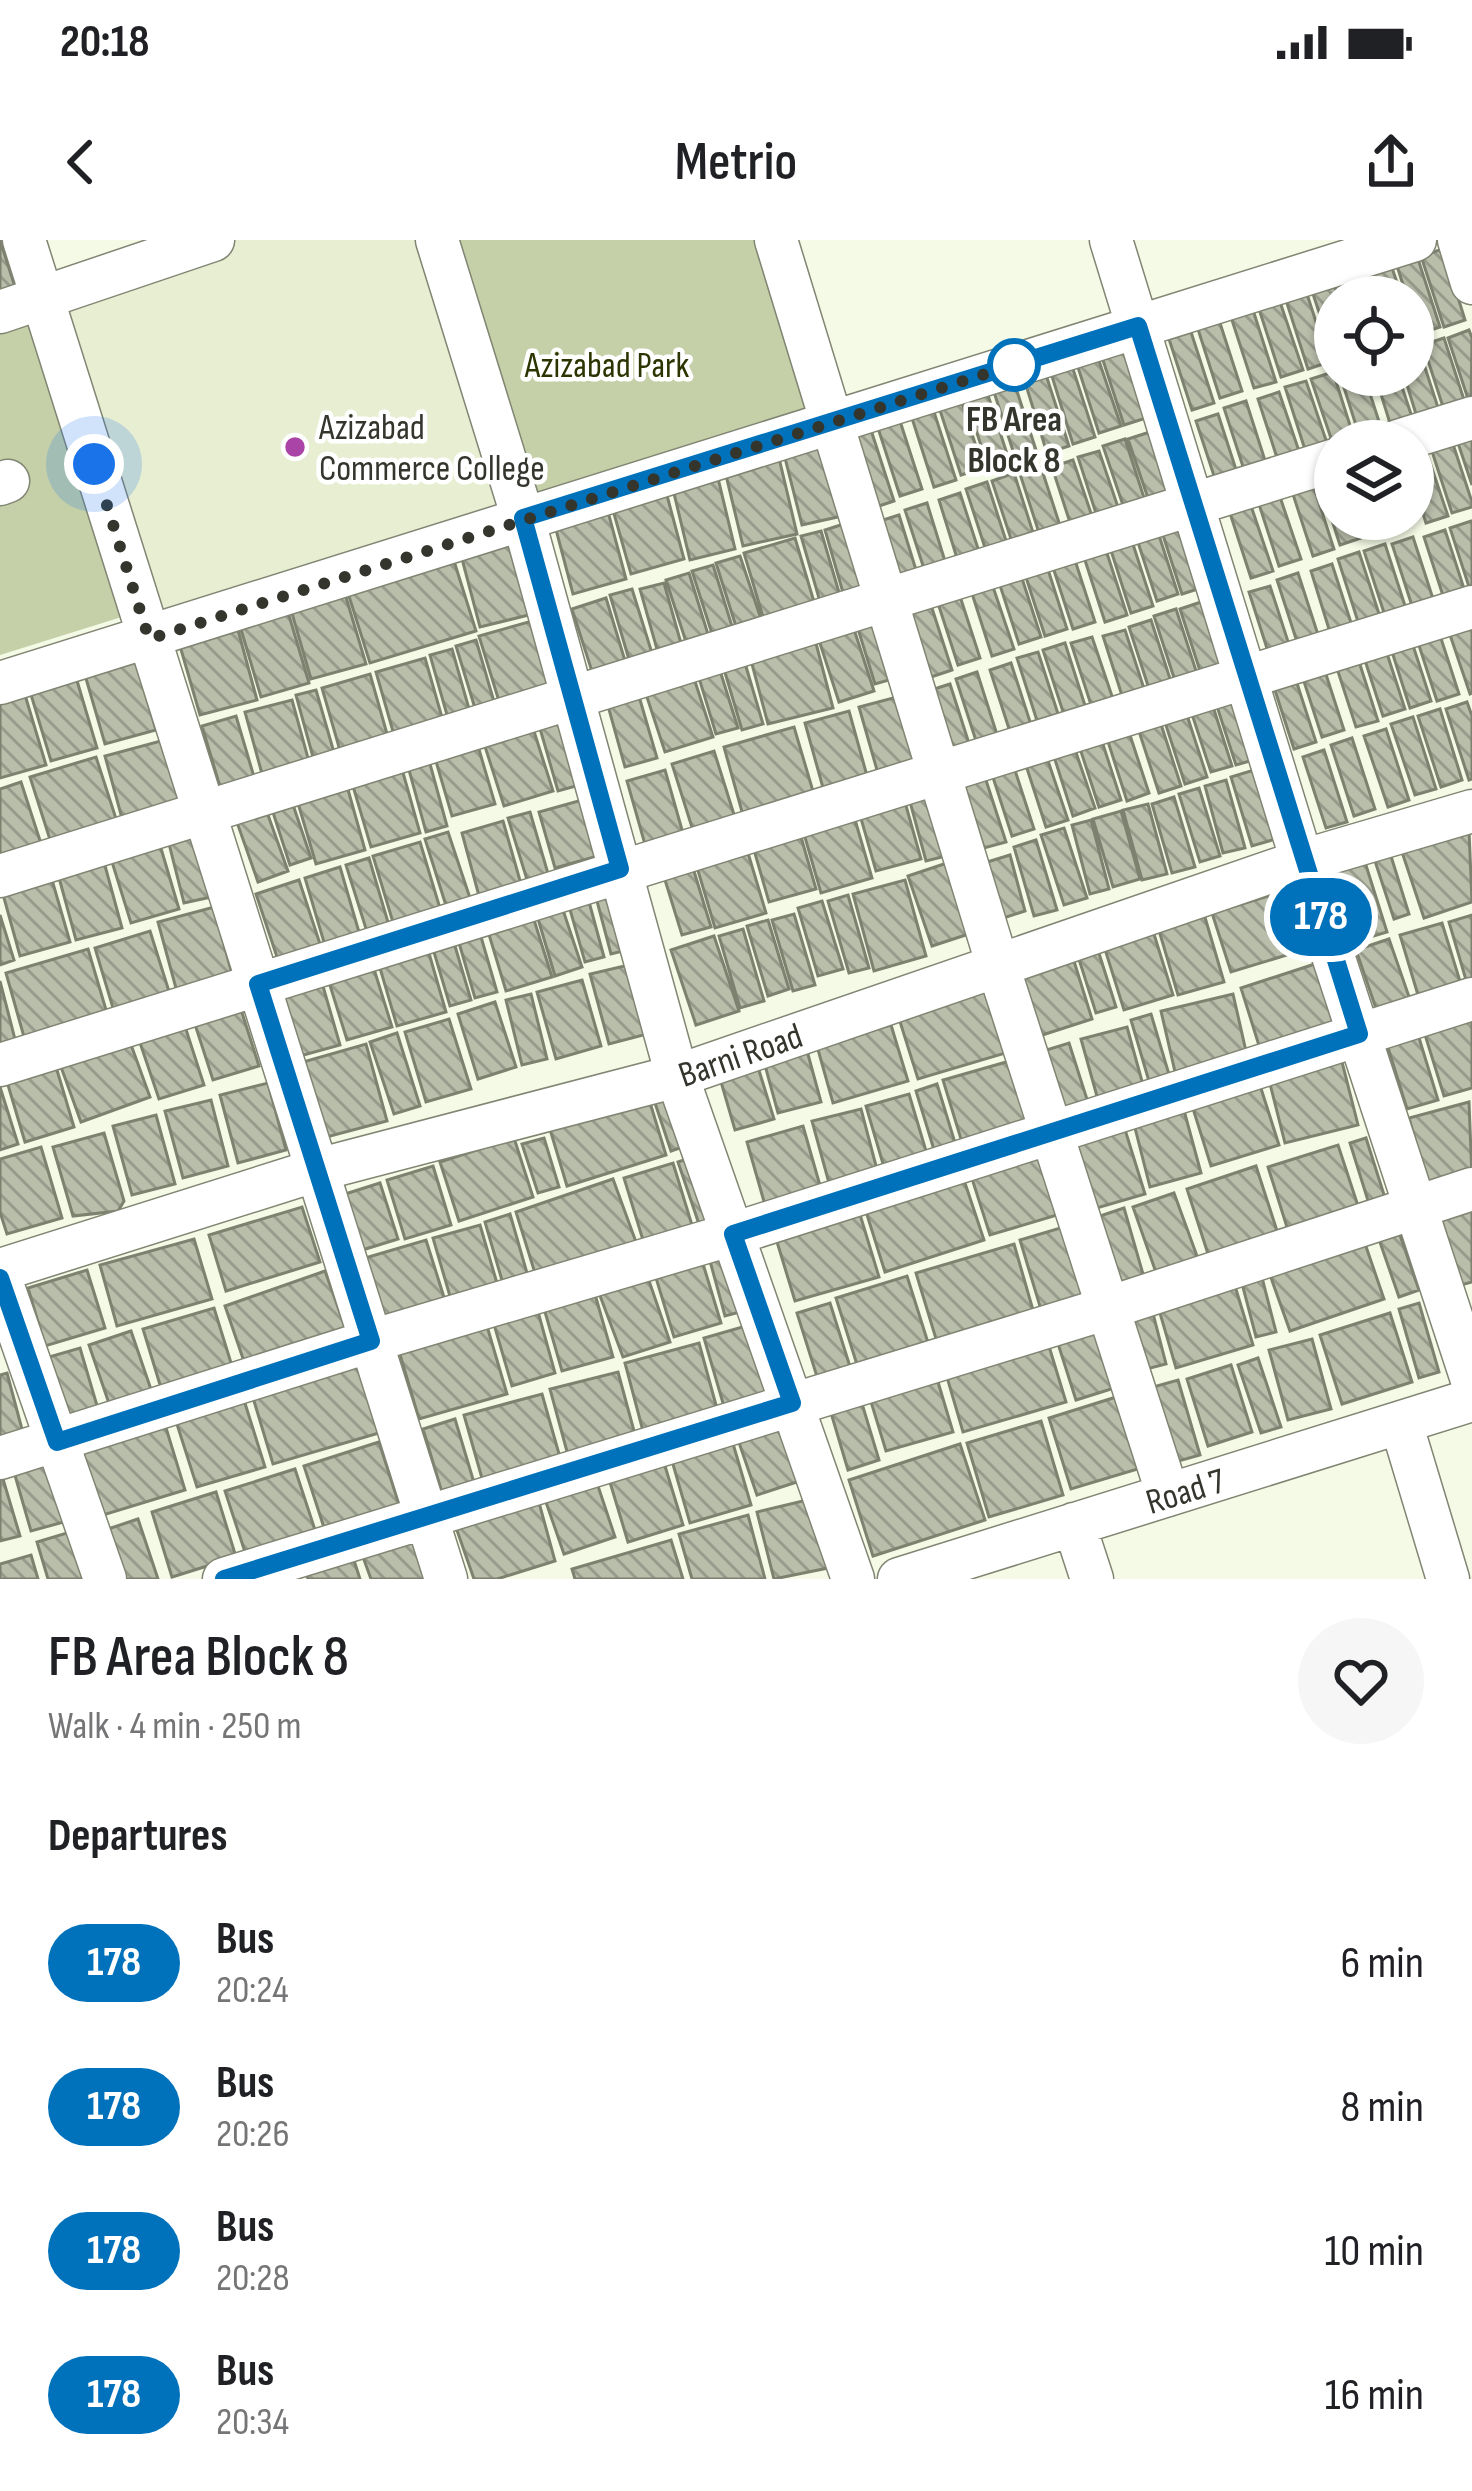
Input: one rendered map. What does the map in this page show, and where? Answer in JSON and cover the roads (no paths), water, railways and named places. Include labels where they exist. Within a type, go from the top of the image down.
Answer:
[{"type":"street","points":[[24,240],[446,1579]]},
{"type":"street","points":[[0,312],[213,240]]},
{"type":"street","points":[[437,240],[523,518],[677,1076],[854,1579]]},
{"type":"street","points":[[776,240],[998,966],[1168,1495]]},
{"type":"street","points":[[1111,240],[1302,861],[1472,1379]]},
{"type":"street","points":[[0,683],[1415,240]]},
{"type":"street","points":[[1459,240],[1472,284]]},
{"type":"street","points":[[1434,430],[1472,418]]},
{"type":"street","points":[[0,876],[1314,467]]},
{"type":"street","points":[[0,1065],[1472,607]]},
{"type":"street","name":"Barni Road","points":[[0,1274],[317,1170],[677,1076],[1302,861],[1472,811]]},
{"type":"street","points":[[0,1458],[733,1234],[1472,999]]},
{"type":"street","points":[[224,1579],[1108,1308],[1472,1189]]},
{"type":"street","points":[[0,1274],[105,1579]]},
{"type":"street","name":"Road 7","points":[[898,1579],[968,1569],[1074,1524],[1472,1400]]},
{"type":"street","points":[[1401,1423],[1448,1579]]},
{"type":"street","points":[[1074,1524],[1092,1579]]},
{"type":"place","name":"FB Area Block 8","points":[[1014,365]]},
{"type":"place","name":"Azizabad Commerce College","points":[[295,447]]},
{"type":"park label","name":"Azizabad Park","points":[[607,364]]}]
